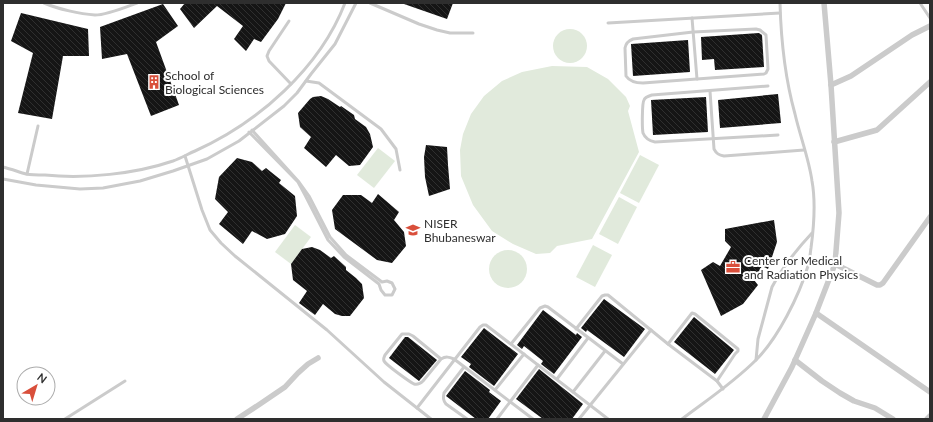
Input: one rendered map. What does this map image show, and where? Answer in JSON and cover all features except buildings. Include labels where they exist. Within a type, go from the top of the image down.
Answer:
[{"type":"street","points":[[764,419],[795,360],[816,312],[834,264],[839,213],[824,3]]},
{"type":"street","points":[[831,85],[851,76],[912,35],[930,26]]},
{"type":"street","points":[[834,142],[877,130],[930,82]]},
{"type":"street","points":[[834,264],[877,285],[880,285],[883,283],[930,217]]},
{"type":"street","points":[[816,312],[930,392]]},
{"type":"street","points":[[237,419],[285,387],[308,364],[318,358]]},
{"type":"street","points":[[795,360],[840,393],[875,408],[893,419]]},
{"type":"street","points":[[927,419],[930,416]]},
{"type":"lane","points":[[44,3],[66,10],[96,15],[121,9],[137,3]]},
{"type":"lane","points":[[3,167],[27,174],[76,177],[105,175],[142,170],[174,161],[208,146],[242,125],[273,101],[291,84],[311,62],[328,36],[345,3]]},
{"type":"lane","points":[[3,180],[72,188],[104,188],[140,181],[207,159],[238,141],[284,106],[297,93],[335,44],[356,3]]},
{"type":"lane","points":[[370,3],[437,30],[450,33],[473,33]]},
{"type":"lane","points":[[682,419],[723,389],[756,360],[768,347],[799,293],[809,264],[813,233],[814,206],[812,181],[794,113],[787,77],[782,40],[780,3]]},
{"type":"lane","points":[[920,3],[930,18]]},
{"type":"lane","points":[[608,23],[780,13]]},
{"type":"lane","points":[[692,18],[697,79]]},
{"type":"lane","points":[[289,21],[267,56],[269,61],[291,84]]},
{"type":"lane","points":[[760,30],[766,35],[768,69],[766,73],[637,83],[632,82],[626,76],[625,48],[626,44],[632,39],[693,32],[760,30]]},
{"type":"lane","points":[[306,81],[319,83],[381,128],[396,149],[400,170]]},
{"type":"lane","points":[[768,86],[652,95],[644,100],[643,133],[650,141],[655,142],[778,135]]},
{"type":"lane","points":[[710,91],[714,148],[719,155],[724,156],[804,150]]},
{"type":"lane","points":[[27,174],[38,126]]},
{"type":"lane","points":[[251,131],[299,182],[309,196],[330,237],[346,255],[382,282],[387,281],[392,283],[395,289],[392,295],[385,295],[381,290],[380,284],[344,257],[328,240],[298,182],[251,131]]},
{"type":"lane","points":[[185,156],[210,230],[221,243],[327,330],[384,382],[431,419]]},
{"type":"lane","points":[[756,360],[758,339],[772,286],[796,252],[813,233]]},
{"type":"lane","points":[[576,329],[602,296],[608,295],[668,344],[717,381],[723,389]]},
{"type":"lane","points":[[511,344],[540,308],[545,306],[622,364]]},
{"type":"lane","points":[[668,344],[692,313],[695,314],[738,349],[717,381]]},
{"type":"lane","points":[[417,408],[480,327],[486,325],[608,419]]},
{"type":"lane","points":[[579,419],[651,330]]},
{"type":"lane","points":[[440,359],[413,336],[402,334],[385,355],[384,362],[411,382],[420,384],[440,359],[446,356],[449,357],[533,419]]},
{"type":"lane","points":[[557,379],[588,338]]},
{"type":"lane","points":[[573,392],[605,351]]},
{"type":"lane","points":[[495,390],[524,354]]},
{"type":"lane","points":[[496,419],[538,365]]},
{"type":"lane","points":[[464,367],[444,394],[443,398],[446,404],[467,419]]},
{"type":"lane","points":[[65,419],[125,380]]},
{"type":"shaded area","points":[[573,29],[582,34],[586,39],[586,53],[582,58],[577,62],[567,63],[563,62],[554,53],[553,43],[554,39],[563,30]]},
{"type":"shaded area","points":[[552,66],[587,67],[608,79],[626,97],[630,106],[628,111],[639,152],[592,239],[557,246],[550,253],[536,254],[513,244],[492,231],[473,205],[461,176],[460,150],[463,134],[471,114],[484,96],[502,81],[522,72]]},
{"type":"shaded area","points":[[378,148],[395,161],[374,188],[357,175]]},
{"type":"shaded area","points":[[640,155],[659,165],[639,203],[620,193]]},
{"type":"shaded area","points":[[619,197],[637,207],[618,244],[599,234]]},
{"type":"shaded area","points":[[295,225],[311,237],[291,264],[275,252]]},
{"type":"shaded area","points":[[593,245],[612,255],[595,287],[576,277]]},
{"type":"shaded area","points":[[508,250],[521,256],[527,269],[521,282],[508,288],[495,282],[489,269],[495,256]]},
{"type":"place","name":"School of Biological Sciences","points":[[154,82]]},
{"type":"place","name":"NISER Bhubaneswar","points":[[413,230]]},
{"type":"place","name":"Center for Medical and Radiation Physics","points":[[733,267]]}]
